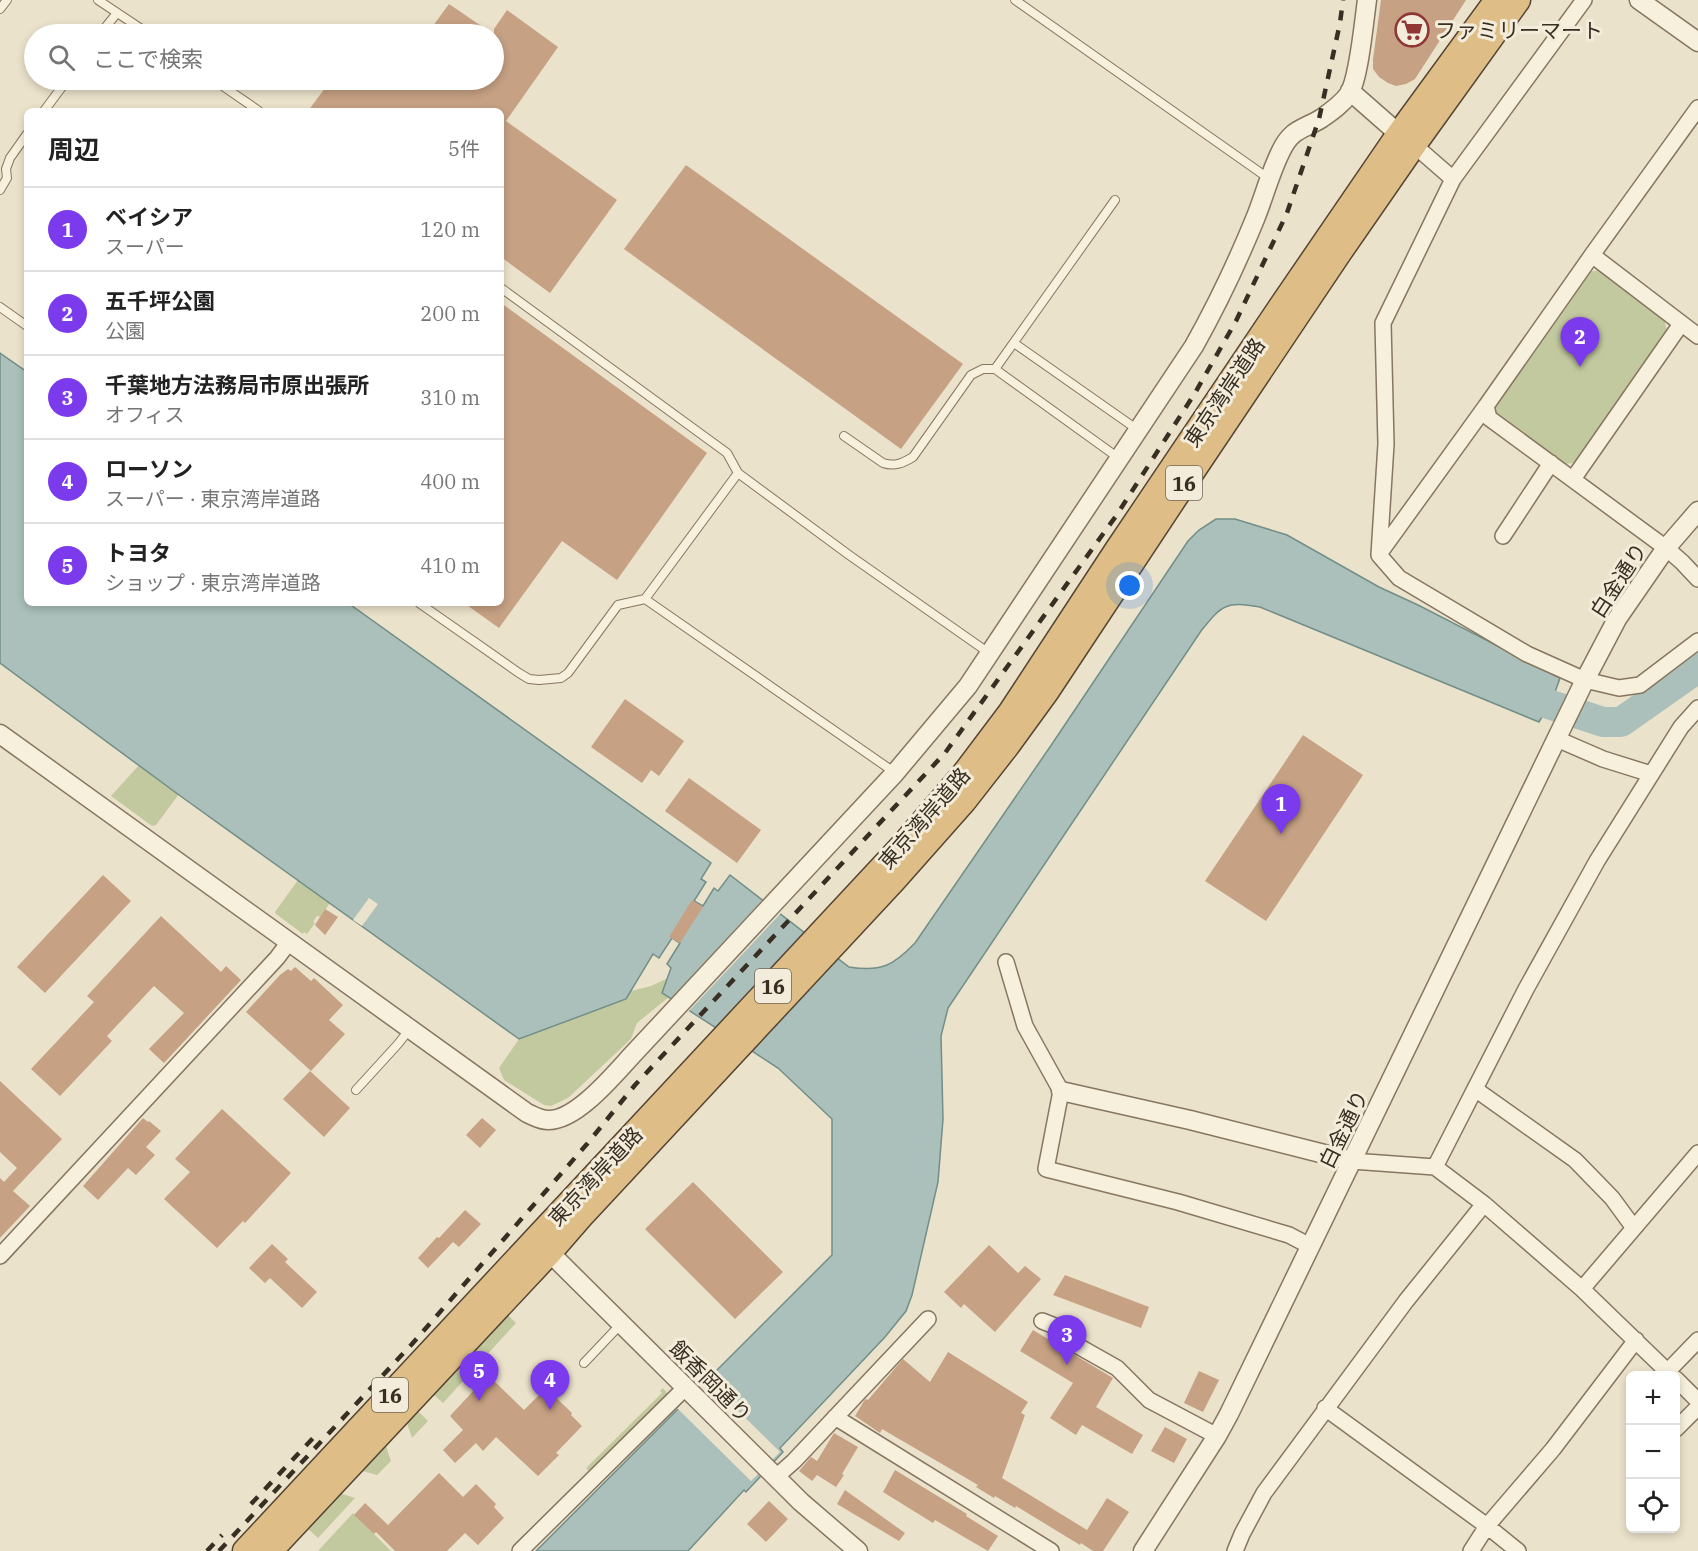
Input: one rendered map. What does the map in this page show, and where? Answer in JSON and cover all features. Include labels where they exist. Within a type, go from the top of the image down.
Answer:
[{"type":"highway","name":"東京湾岸道路","points":[[270,1551],[543,1246],[822,944],[964,774],[1010,713],[1117,550],[1406,140],[1497,0]]},
{"type":"highway","name":"東京湾岸道路","points":[[1406,140],[1518,0]]},
{"type":"highway","name":"東京湾岸道路","points":[[245,1551],[543,1246]]},
{"type":"street","points":[[0,734],[527,1113],[546,1120],[564,1118],[603,1086],[895,773],[968,686],[1194,346],[1240,257],[1269,179],[1287,140],[1303,126],[1319,119],[1336,107],[1350,92],[1356,72],[1367,0]]},
{"type":"street","points":[[1584,0],[1453,179],[1383,323],[1386,444],[1379,555],[1398,578],[1527,654],[1586,680],[1619,688],[1640,685],[1698,641]]},
{"type":"street","points":[[1639,0],[1698,42]]},
{"type":"street","points":[[1350,92],[1453,179]]},
{"type":"street","points":[[1379,555],[1698,108]]},
{"type":"street","points":[[1592,255],[1698,336]]},
{"type":"street","points":[[1573,479],[1681,324]]},
{"type":"street","points":[[1486,406],[1489,418],[1666,548],[1698,579]]},
{"type":"street","points":[[1503,536],[1551,463]]},
{"type":"street","name":"白金通り","points":[[1143,1551],[1217,1436],[1617,619],[1666,548],[1698,511]]},
{"type":"street","points":[[1435,1167],[1526,989],[1591,871],[1681,727],[1698,708]]},
{"type":"street","points":[[1557,739],[1603,759],[1651,774]]},
{"type":"street","points":[[0,1256],[277,958],[289,942]]},
{"type":"street","points":[[1006,962],[1024,1026],[1061,1091],[1046,1169],[1200,1209],[1289,1235],[1311,1246]]},
{"type":"street","points":[[1475,1089],[1575,1160],[1612,1198],[1634,1228]]},
{"type":"street","points":[[1061,1091],[1190,1120],[1352,1161],[1435,1167],[1484,1204],[1582,1289],[1668,1371]]},
{"type":"street","points":[[1582,1289],[1698,1153]]},
{"type":"street","points":[[1235,1551],[1264,1493],[1406,1300],[1484,1204]]},
{"type":"street","name":"飯香岡通り","points":[[543,1246],[801,1502],[858,1551]]},
{"type":"street","points":[[771,1472],[794,1461],[928,1319]]},
{"type":"street","points":[[1042,1321],[1060,1328],[1078,1346],[1117,1368],[1149,1400],[1217,1436]]},
{"type":"street","points":[[1471,1551],[1487,1526],[1553,1449],[1636,1340]]},
{"type":"street","points":[[1675,1371],[1698,1341]]},
{"type":"street","points":[[1680,1383],[1698,1401]]},
{"type":"street","points":[[520,1551],[689,1390]]},
{"type":"street","points":[[1680,1425],[1698,1407]]},
{"type":"street","points":[[1325,1408],[1518,1551]]},
{"type":"street","points":[[835,1417],[1051,1551]]},
{"type":"lane","points":[[0,9],[7,0]]},
{"type":"lane","points":[[98,0],[134,24]]},
{"type":"lane","points":[[1014,0],[1269,179]]},
{"type":"lane","points":[[108,24],[117,12]]},
{"type":"lane","points":[[46,108],[60,90]]},
{"type":"lane","points":[[229,90],[255,108]]},
{"type":"lane","points":[[1,185],[7,178],[6,169],[10,158],[24,138]]},
{"type":"lane","points":[[995,369],[1115,200]]},
{"type":"lane","points":[[504,290],[727,453],[738,473],[849,555],[990,654]]},
{"type":"lane","points":[[0,307],[24,324]]},
{"type":"lane","points":[[1014,343],[1139,431]]},
{"type":"lane","points":[[844,436],[883,463],[888,465],[902,463],[913,457],[970,375],[983,369],[995,369],[1120,459]]},
{"type":"lane","points":[[423,606],[529,679],[561,678],[568,673],[618,605],[645,599],[738,473]]},
{"type":"lane","points":[[645,599],[895,773]]},
{"type":"lane","points":[[357,1090],[410,1029]]},
{"type":"lane","points":[[585,1363],[622,1323]]},
{"type":"green space","points":[[1599,270],[1664,319],[1667,331],[1575,463],[1564,464],[1496,415],[1492,402],[1585,273]]},
{"type":"green space","points":[[139,765],[179,794],[156,825],[152,826],[111,796]]},
{"type":"green space","points":[[298,880],[330,903],[320,917],[317,916],[307,934],[304,932],[303,934],[275,912]]},
{"type":"green space","points":[[668,978],[663,993],[669,997],[637,1023],[631,1039],[568,1098],[551,1106],[544,1105],[504,1080],[499,1068],[519,1039],[625,999],[631,991],[651,986]]},
{"type":"green space","points":[[506,1313],[516,1323],[443,1403],[432,1393]]},
{"type":"green space","points":[[663,1388],[669,1395],[590,1472],[586,1468],[662,1393],[660,1391]]},
{"type":"green space","points":[[416,1409],[428,1421],[412,1438],[406,1420]]},
{"type":"green space","points":[[385,1443],[391,1461],[377,1475],[359,1470]]},
{"type":"green space","points":[[339,1493],[355,1498],[318,1538],[306,1527]]},
{"type":"green space","points":[[353,1513],[391,1551],[318,1551]]},
{"type":"water","points":[[0,353],[24,370],[24,606],[352,606],[711,863],[701,879],[706,882],[694,901],[703,906],[714,888],[718,891],[730,875],[849,967],[870,969],[886,966],[915,943],[1188,541],[1199,530],[1216,519],[1235,519],[1287,535],[1379,587],[1560,678],[1553,698],[1539,722],[1260,607],[1231,605],[1214,615],[948,1008],[941,1036],[943,1119],[938,1182],[912,1295],[906,1311],[885,1337],[780,1448],[783,1452],[746,1492],[744,1490],[688,1551],[536,1551],[832,1255],[832,1119],[778,1068],[662,993],[671,968],[667,964],[680,943],[672,938],[659,958],[653,954],[626,999],[519,1039],[179,795],[0,663]]},
{"type":"pier","points":[[369,898],[378,904],[362,926],[353,920]]},
{"type":"pier","points":[[765,898],[782,912],[688,1012],[670,1000]]},
{"type":"pier","points":[[706,1379],[780,1452],[751,1481],[677,1408]]},
{"type":"building","name":"ファミリーマート","points":[[1381,0],[1466,0],[1415,79],[1406,84],[1396,86],[1388,83],[1373,69]]},
{"type":"building","points":[[449,4],[478,24],[434,24]]},
{"type":"building","points":[[507,10],[558,47],[506,121],[617,200],[550,293],[504,259],[504,108],[310,108],[324,90],[504,90],[504,24],[497,24]]},
{"type":"building","points":[[686,165],[963,364],[901,449],[624,249]]},
{"type":"building","points":[[504,305],[707,453],[617,580],[562,541],[499,628],[468,606],[504,606]]},
{"type":"building","points":[[625,699],[684,741],[659,776],[651,770],[642,783],[591,747]]},
{"type":"building","points":[[1303,735],[1363,775],[1266,921],[1205,881]]},
{"type":"building","points":[[689,778],[761,830],[737,863],[665,811]]},
{"type":"building","points":[[103,875],[131,901],[45,993],[17,967]]},
{"type":"building","points":[[692,900],[703,907],[680,943],[669,937]]},
{"type":"building","points":[[325,909],[338,917],[325,935],[315,925]]},
{"type":"building","points":[[161,916],[221,972],[226,966],[241,980],[164,1063],[149,1049],[184,1013],[154,986],[107,1036],[112,1041],[60,1096],[31,1069],[94,1002],[87,996]]},
{"type":"building","points":[[295,967],[311,981],[314,978],[343,1005],[329,1020],[345,1034],[311,1071],[246,1012],[280,975]]},
{"type":"building","points":[[310,1071],[350,1108],[324,1137],[283,1099]]},
{"type":"building","points":[[0,1081],[62,1139],[13,1191],[30,1206],[0,1238],[0,1178],[4,1182],[17,1168],[0,1152]]},
{"type":"building","points":[[222,1109],[291,1173],[245,1223],[243,1221],[217,1248],[164,1199],[190,1172],[175,1159]]},
{"type":"building","points":[[143,1118],[161,1131],[146,1147],[155,1155],[136,1175],[128,1168],[98,1200],[83,1186]]},
{"type":"building","points":[[482,1118],[496,1130],[480,1148],[466,1135]]},
{"type":"building","points":[[693,1182],[783,1272],[735,1319],[645,1229]]},
{"type":"building","points":[[465,1210],[481,1224],[459,1247],[453,1242],[428,1268],[418,1258]]},
{"type":"building","points":[[272,1244],[288,1259],[285,1262],[317,1292],[302,1308],[270,1278],[265,1283],[249,1268]]},
{"type":"building","points":[[989,1245],[1018,1273],[1025,1266],[1041,1279],[995,1332],[964,1304],[961,1308],[944,1292]]},
{"type":"building","points":[[1065,1275],[1149,1307],[1141,1328],[1053,1295]]},
{"type":"building","points":[[1033,1330],[1113,1378],[1096,1407],[1143,1435],[1132,1454],[1082,1425],[1076,1435],[1050,1418],[1073,1383],[1020,1351]]},
{"type":"building","points":[[948,1352],[1028,1402],[1021,1413],[1025,1415],[1002,1478],[1087,1530],[1107,1498],[1129,1512],[1103,1551],[1093,1551],[1081,1543],[1080,1545],[1016,1506],[1015,1508],[995,1496],[994,1498],[976,1487],[978,1485],[882,1429],[880,1433],[855,1416],[864,1401],[868,1400],[903,1359],[930,1382]]},
{"type":"building","points":[[1199,1371],[1219,1380],[1203,1412],[1184,1403]]},
{"type":"building","points":[[488,1375],[524,1410],[546,1388],[582,1426],[556,1453],[559,1455],[538,1476],[496,1437],[483,1451],[476,1443],[455,1463],[443,1450],[463,1430],[450,1416]]},
{"type":"building","points":[[1165,1427],[1187,1439],[1174,1463],[1151,1451]]},
{"type":"building","points":[[834,1433],[858,1447],[836,1487],[817,1475],[812,1481],[799,1471],[811,1457],[817,1461]]},
{"type":"building","points":[[895,1470],[998,1536],[988,1551],[935,1520],[933,1523],[883,1492]]},
{"type":"building","points":[[439,1473],[463,1497],[476,1484],[496,1504],[494,1507],[504,1518],[478,1545],[465,1533],[447,1551],[395,1551],[354,1515],[365,1503],[388,1525]]},
{"type":"building","points":[[845,1490],[905,1533],[899,1541],[837,1504]]},
{"type":"building","points":[[769,1501],[788,1519],[766,1542],[747,1524]]},
{"type":"waterway","points":[[1539,701],[1603,722],[1621,722],[1698,668]]},
{"type":"railway","points":[[219,1551],[412,1344],[587,1144],[635,1085],[945,753],[1116,516],[1195,393],[1236,321],[1287,213],[1319,119],[1343,0]]},
{"type":"railway","points":[[251,1504],[314,1437]]},
{"type":"railway","points":[[207,1551],[222,1535]]},
{"type":"place","name":"ファミリーマート","points":[[1412,30]]},
{"type":"place","name":"五千坪公園","points":[[1580,367]]},
{"type":"place","name":"ベイシア","points":[[1281,834]]},
{"type":"place","name":"千葉地方法務局市原出張所","points":[[1067,1365]]},
{"type":"place","name":"トヨタ","points":[[479,1401]]},
{"type":"place","name":"ローソン","points":[[550,1410]]}]
